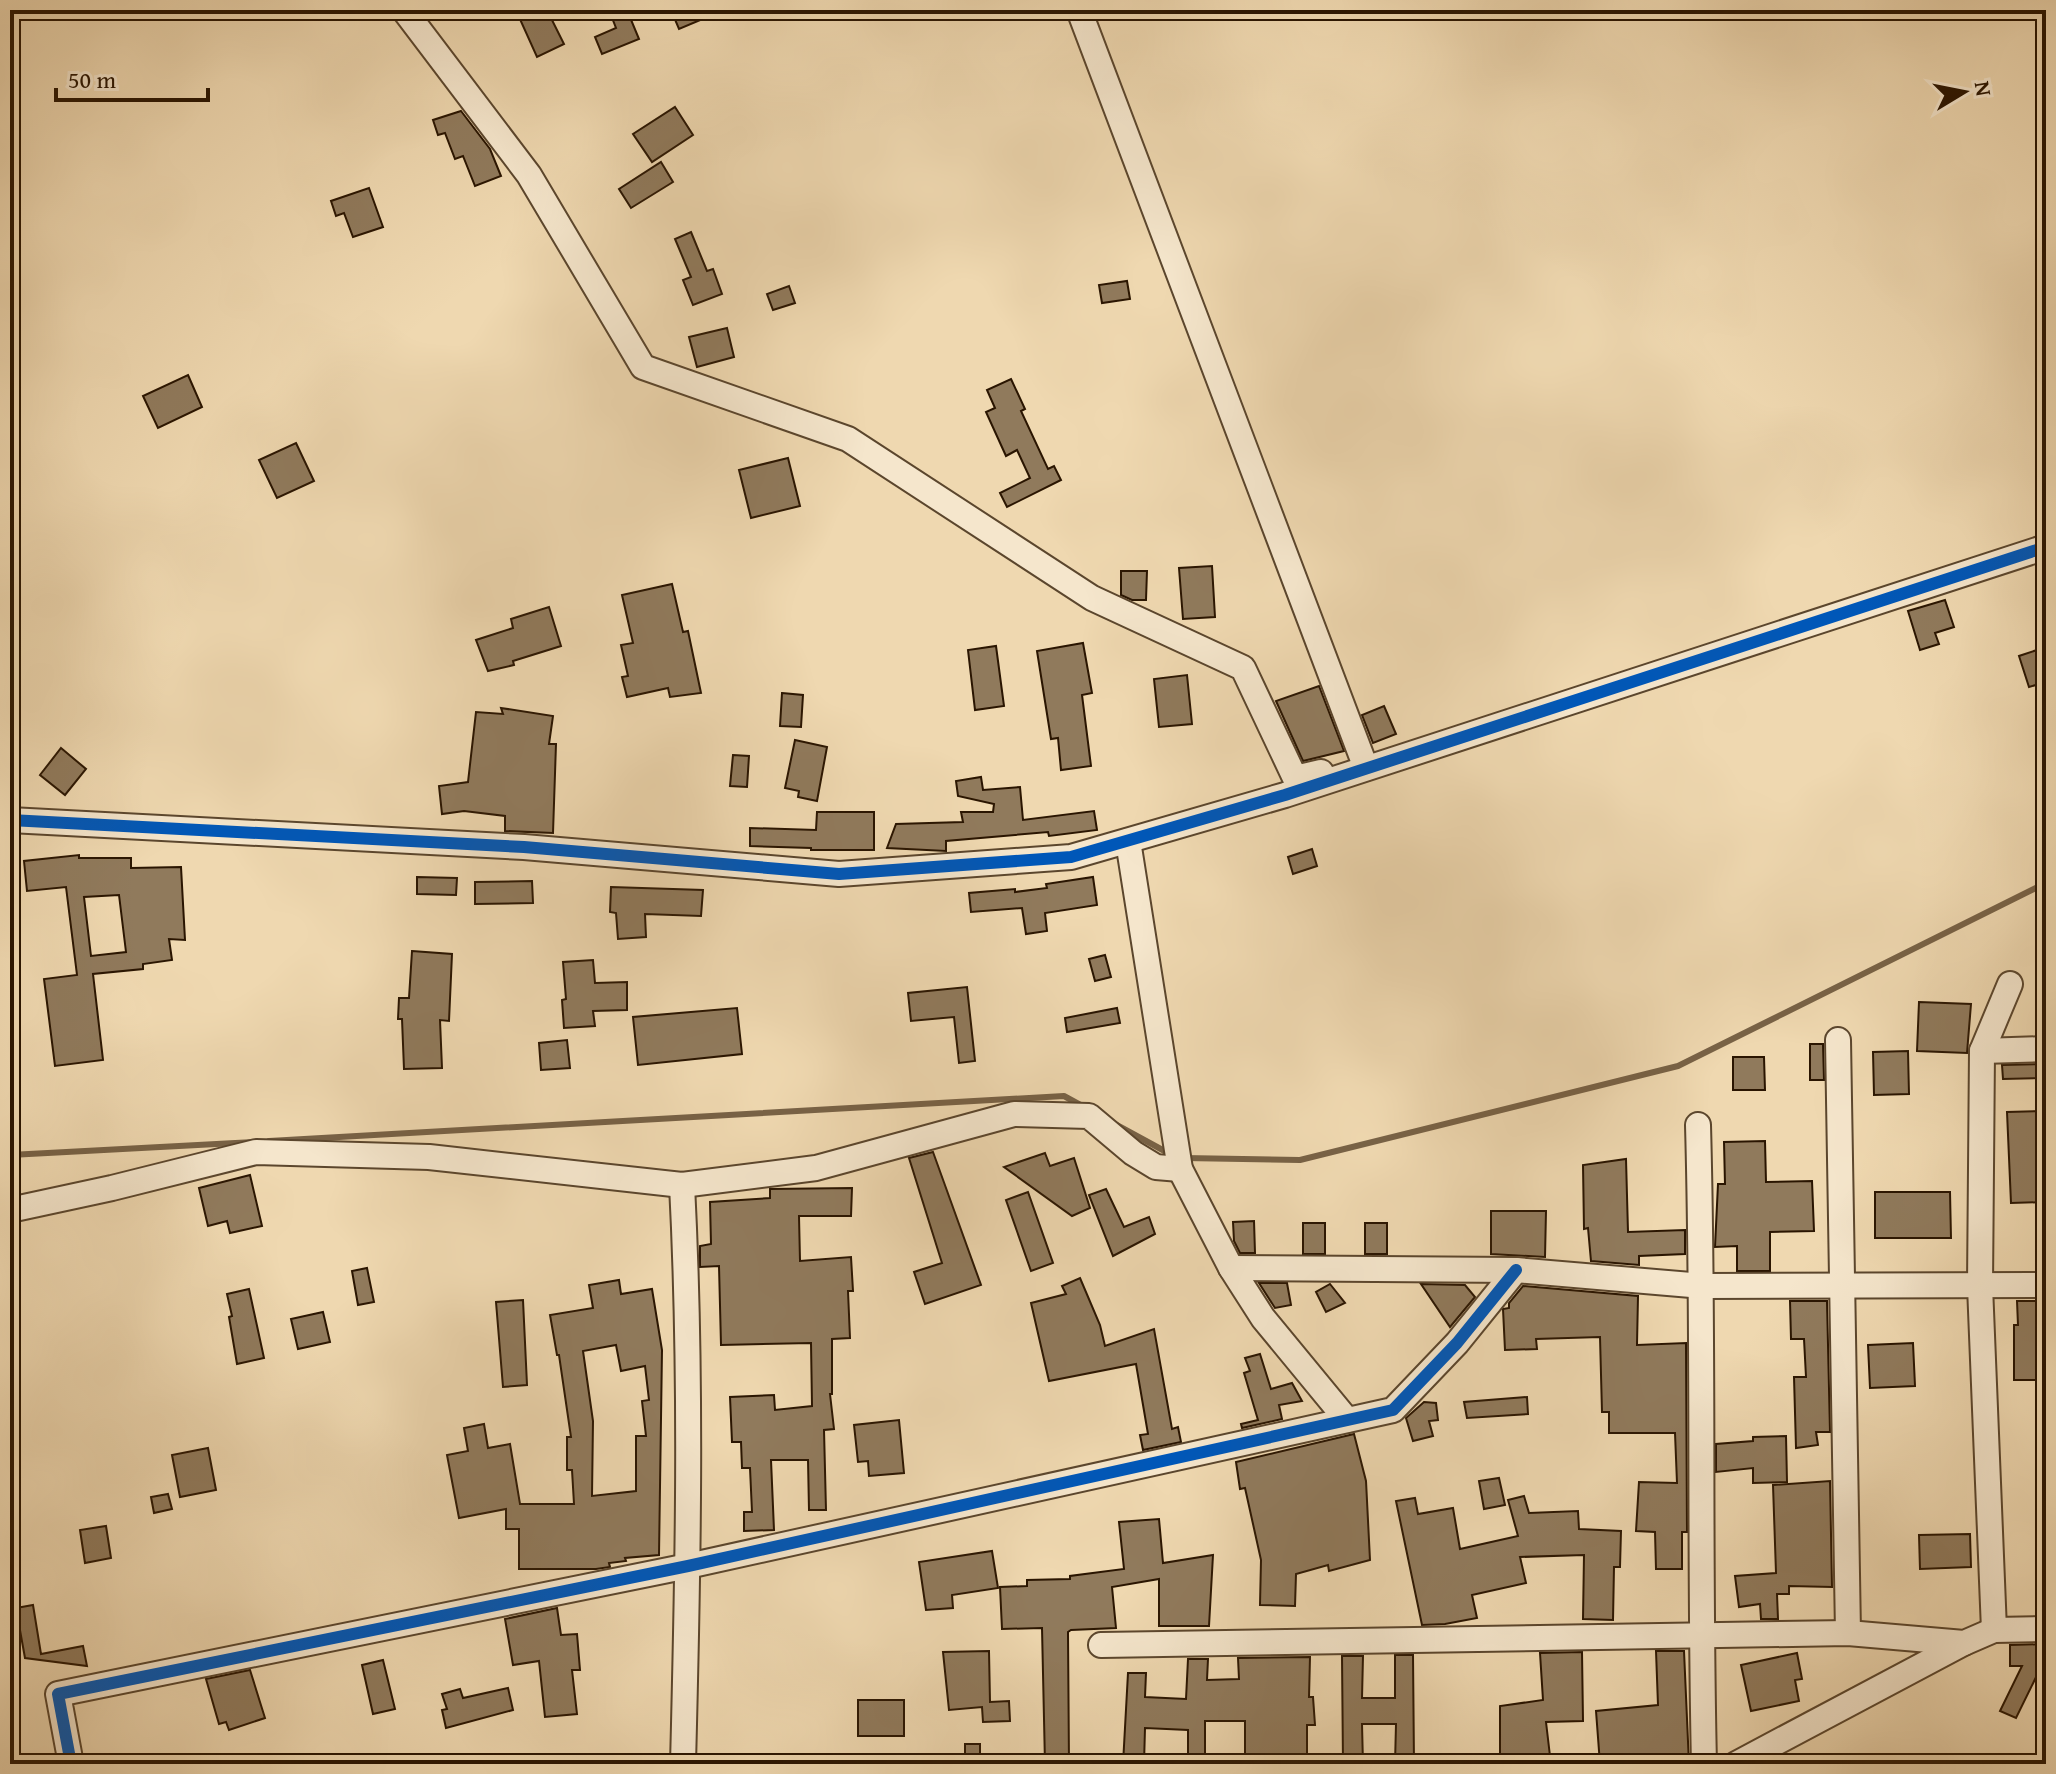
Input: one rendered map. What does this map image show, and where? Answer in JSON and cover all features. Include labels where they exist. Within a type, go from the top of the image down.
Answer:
[{"type":"street","points":[[404,10],[529,175],[643,367],[848,439],[1092,598],[1243,668],[1295,778],[1364,766]]},
{"type":"street","points":[[1079,10],[1364,766]]},
{"type":"street","points":[[10,820],[524,847],[839,874],[1071,857],[2046,547]]},
{"type":"street","points":[[1128,841],[1180,1169],[1231,1268],[1263,1318],[1347,1420]]},
{"type":"street","points":[[1994,1630],[1980,1286],[1982,1051],[2010,984]]},
{"type":"street","points":[[1838,1040],[1848,1633]]},
{"type":"street","points":[[1982,1051],[2046,1049]]},
{"type":"street","points":[[10,1210],[256,1152],[429,1157],[682,1185],[816,1168],[1014,1114],[1089,1116],[1133,1153],[1156,1167],[1180,1169]]},
{"type":"street","points":[[1698,1125],[1703,1286],[1701,1634],[1704,1764]]},
{"type":"street","points":[[682,1185],[687,1278],[688,1566],[683,1764]]},
{"type":"street","points":[[1231,1268],[1516,1270],[1703,1286],[2046,1285]]},
{"type":"street","points":[[71,1764],[58,1694],[688,1566],[1393,1410],[1457,1343],[1516,1270]]},
{"type":"street","points":[[1736,1764],[1964,1643],[1994,1630],[2046,1629]]},
{"type":"street","points":[[1101,1645],[1848,1633],[1964,1643]]},
{"type":"building","points":[[534,10],[547,10],[564,44],[537,57],[519,17]]},
{"type":"building","points":[[609,10],[627,10],[639,39],[602,54],[595,37],[616,28]]},
{"type":"building","points":[[671,10],[724,10],[679,29]]},
{"type":"building","points":[[675,107],[693,135],[652,162],[633,134]]},
{"type":"building","points":[[461,111],[490,149],[501,176],[475,186],[463,156],[455,159],[445,133],[438,135],[433,120]]},
{"type":"building","points":[[661,162],[673,182],[631,208],[619,189]]},
{"type":"building","points":[[369,188],[383,227],[353,237],[344,213],[336,216],[331,201]]},
{"type":"building","points":[[691,232],[707,271],[713,269],[722,294],[693,305],[683,280],[691,277],[675,239]]},
{"type":"building","points":[[1127,281],[1130,299],[1102,303],[1099,285]]},
{"type":"building","points":[[789,286],[795,303],[773,310],[767,294]]},
{"type":"building","points":[[727,328],[734,357],[697,367],[689,337]]},
{"type":"building","points":[[188,375],[202,407],[158,428],[143,396]]},
{"type":"building","points":[[1011,379],[1025,409],[1021,411],[1048,469],[1054,466],[1061,480],[1007,507],[1000,493],[1030,478],[1017,450],[1006,456],[986,412],[995,408],[987,390]]},
{"type":"building","points":[[296,443],[314,481],[277,498],[259,460]]},
{"type":"building","points":[[788,458],[800,506],[751,518],[739,470]]},
{"type":"building","points":[[1212,566],[1215,617],[1183,619],[1179,568]]},
{"type":"building","points":[[1121,571],[1147,571],[1146,600],[1132,600],[1121,595]]},
{"type":"building","points":[[672,584],[683,632],[688,631],[701,693],[670,697],[668,688],[627,697],[622,677],[628,676],[621,645],[633,643],[622,595]]},
{"type":"building","points":[[1945,600],[1954,627],[1935,633],[1939,644],[1920,650],[1908,611]]},
{"type":"building","points":[[549,607],[561,646],[513,661],[514,665],[488,671],[476,640],[513,628],[511,619]]},
{"type":"building","points":[[1083,643],[1092,693],[1082,695],[1091,766],[1061,770],[1058,738],[1051,739],[1037,651]]},
{"type":"building","points":[[996,646],[1004,706],[975,710],[968,650]]},
{"type":"building","points":[[2046,647],[2046,682],[2029,687],[2019,656]]},
{"type":"building","points":[[1187,675],[1192,724],[1159,727],[1154,679]]},
{"type":"building","points":[[1319,686],[1344,751],[1303,761],[1276,701]]},
{"type":"building","points":[[782,693],[803,695],[801,727],[780,726]]},
{"type":"building","points":[[1384,706],[1396,734],[1373,743],[1362,715]]},
{"type":"building","points":[[501,708],[553,716],[549,744],[556,744],[553,833],[505,831],[505,816],[464,811],[442,814],[439,786],[468,782],[476,712],[503,714]]},
{"type":"building","points":[[795,740],[827,747],[817,801],[798,797],[799,791],[785,788]]},
{"type":"building","points":[[61,748],[86,769],[65,795],[40,775]]},
{"type":"building","points":[[733,755],[749,756],[747,787],[730,786]]},
{"type":"building","points":[[981,777],[983,790],[1020,787],[1023,820],[1094,811],[1097,830],[1049,836],[1048,832],[946,841],[946,851],[887,848],[896,824],[963,822],[961,812],[993,812],[994,804],[958,796],[956,781]]},
{"type":"building","points":[[817,812],[874,812],[874,850],[750,846],[750,828],[816,830]]},
{"type":"building","points":[[1312,849],[1317,866],[1293,874],[1288,857]]},
{"type":"building","points":[[79,855],[79,858],[131,858],[131,868],[181,867],[185,940],[169,939],[172,960],[143,964],[143,969],[93,974],[103,1060],[55,1066],[44,979],[77,975],[66,887],[27,891],[24,861]],"holes":[[[119,895],[126,952],[91,956],[84,897]]]},
{"type":"building","points":[[417,877],[457,878],[456,895],[417,894]]},
{"type":"building","points":[[1093,877],[1097,905],[1045,913],[1047,931],[1026,934],[1022,908],[971,912],[969,893],[1047,888],[1046,884]]},
{"type":"building","points":[[532,881],[533,903],[475,904],[475,882]]},
{"type":"building","points":[[611,887],[703,890],[701,916],[645,914],[646,937],[618,939],[616,913],[610,912]]},
{"type":"building","points":[[412,951],[452,954],[449,1021],[440,1020],[442,1068],[404,1069],[402,1019],[398,1019],[399,998],[409,998]]},
{"type":"building","points":[[1105,955],[1111,977],[1095,981],[1089,959]]},
{"type":"building","points":[[593,960],[595,983],[627,982],[627,1010],[593,1011],[595,1026],[564,1028],[562,1000],[566,999],[563,962]]},
{"type":"building","points":[[967,987],[975,1061],[959,1063],[954,1017],[911,1021],[908,993]]},
{"type":"building","points":[[1919,1002],[1971,1004],[1967,1053],[1917,1051]]},
{"type":"building","points":[[737,1008],[742,1054],[638,1065],[633,1017]]},
{"type":"building","points":[[1117,1008],[1120,1023],[1067,1032],[1065,1018]]},
{"type":"building","points":[[567,1040],[570,1068],[541,1070],[539,1043]]},
{"type":"building","points":[[1810,1044],[1823,1044],[1824,1080],[1810,1080]]},
{"type":"building","points":[[1908,1051],[1909,1094],[1874,1095],[1873,1052]]},
{"type":"building","points":[[1733,1057],[1764,1057],[1765,1090],[1733,1090]]},
{"type":"building","points":[[2046,1064],[2046,1078],[2003,1079],[2002,1065]]},
{"type":"building","points":[[2046,1111],[2046,1202],[2011,1203],[2007,1112]]},
{"type":"building","points":[[1765,1141],[1766,1182],[1812,1181],[1814,1231],[1770,1232],[1770,1271],[1737,1271],[1737,1246],[1715,1247],[1718,1184],[1725,1184],[1724,1142]]},
{"type":"building","points":[[933,1152],[981,1285],[925,1304],[914,1272],[942,1263],[909,1158]]},
{"type":"building","points":[[1045,1153],[1050,1166],[1074,1158],[1090,1208],[1072,1216],[1004,1167]]},
{"type":"building","points":[[1626,1159],[1628,1232],[1685,1230],[1685,1254],[1639,1256],[1639,1265],[1591,1261],[1588,1228],[1584,1229],[1583,1165]]},
{"type":"building","points":[[250,1175],[262,1226],[230,1233],[227,1221],[208,1226],[199,1188]]},
{"type":"building","points":[[852,1188],[851,1216],[799,1216],[800,1261],[851,1257],[853,1291],[848,1291],[850,1338],[832,1339],[830,1394],[834,1429],[824,1430],[826,1510],[809,1510],[808,1460],[771,1460],[774,1530],[744,1531],[744,1512],[752,1512],[750,1468],[742,1468],[741,1442],[732,1442],[730,1397],[774,1395],[775,1410],[812,1406],[811,1343],[721,1345],[719,1266],[700,1267],[700,1246],[711,1244],[710,1202],[770,1198],[770,1189]]},
{"type":"building","points":[[1106,1189],[1124,1227],[1149,1217],[1155,1234],[1113,1256],[1089,1195]]},
{"type":"building","points":[[1028,1192],[1053,1263],[1031,1271],[1006,1200]]},
{"type":"building","points":[[1875,1192],[1950,1192],[1951,1238],[1875,1238]]},
{"type":"building","points":[[1491,1211],[1546,1211],[1545,1257],[1491,1254]]},
{"type":"building","points":[[1254,1221],[1255,1253],[1240,1253],[1234,1241],[1233,1222]]},
{"type":"building","points":[[1303,1223],[1325,1223],[1325,1254],[1303,1254]]},
{"type":"building","points":[[1365,1223],[1387,1223],[1387,1254],[1365,1254]]},
{"type":"building","points":[[367,1268],[374,1302],[358,1305],[352,1271]]},
{"type":"building","points":[[1080,1278],[1100,1325],[1105,1346],[1154,1329],[1172,1429],[1178,1427],[1181,1442],[1143,1450],[1140,1435],[1148,1434],[1136,1364],[1049,1381],[1031,1303],[1066,1294],[1062,1286]]},
{"type":"building","points":[[619,1280],[621,1294],[652,1289],[662,1350],[659,1555],[625,1558],[626,1561],[609,1563],[610,1567],[596,1569],[519,1569],[519,1529],[506,1529],[506,1509],[459,1518],[447,1455],[468,1451],[464,1428],[484,1424],[488,1448],[510,1444],[520,1504],[574,1504],[572,1470],[567,1470],[567,1437],[571,1437],[550,1315],[593,1308],[589,1285]],"holes":[[[616,1345],[621,1371],[645,1366],[649,1400],[642,1401],[646,1436],[636,1436],[636,1491],[592,1496],[593,1421],[583,1351]]]},
{"type":"building","points":[[1259,1283],[1287,1283],[1291,1305],[1275,1308]]},
{"type":"building","points":[[1330,1284],[1345,1303],[1326,1312],[1316,1292]]},
{"type":"building","points":[[1421,1284],[1465,1285],[1475,1297],[1450,1327]]},
{"type":"building","points":[[1523,1286],[1638,1296],[1637,1345],[1686,1343],[1687,1532],[1682,1532],[1682,1569],[1656,1569],[1655,1532],[1636,1531],[1639,1482],[1677,1483],[1675,1433],[1609,1433],[1609,1412],[1602,1412],[1600,1337],[1536,1339],[1537,1349],[1505,1350],[1503,1309],[1509,1308],[1509,1303]]},
{"type":"building","points":[[249,1289],[264,1358],[237,1364],[227,1294]]},
{"type":"building","points":[[523,1300],[527,1385],[503,1387],[496,1302]]},
{"type":"building","points":[[1790,1301],[1827,1301],[1830,1432],[1816,1432],[1818,1445],[1796,1448],[1794,1377],[1806,1377],[1804,1339],[1791,1339]]},
{"type":"building","points":[[2017,1301],[2046,1301],[2046,1380],[2014,1380]]},
{"type":"building","points":[[323,1312],[330,1342],[298,1349],[291,1319]]},
{"type":"building","points":[[1913,1343],[1915,1386],[1870,1388],[1868,1345]]},
{"type":"building","points":[[1260,1354],[1271,1389],[1292,1383],[1302,1401],[1279,1405],[1282,1419],[1242,1428],[1241,1424],[1258,1420],[1244,1373],[1250,1371],[1245,1358]]},
{"type":"building","points":[[1527,1397],[1528,1414],[1467,1418],[1464,1402]]},
{"type":"building","points":[[1424,1402],[1436,1403],[1438,1420],[1429,1421],[1433,1436],[1413,1441],[1406,1418]]},
{"type":"building","points":[[899,1420],[904,1473],[869,1476],[868,1461],[858,1462],[854,1425]]},
{"type":"building","points":[[1354,1434],[1366,1481],[1370,1560],[1329,1571],[1328,1565],[1296,1574],[1295,1606],[1260,1605],[1261,1560],[1245,1488],[1240,1489],[1236,1462]]},
{"type":"building","points":[[1786,1436],[1787,1482],[1753,1483],[1753,1468],[1716,1472],[1716,1444],[1753,1441],[1753,1437]]},
{"type":"building","points":[[208,1448],[216,1490],[180,1497],[172,1455]]},
{"type":"building","points":[[1499,1478],[1505,1505],[1484,1509],[1479,1481]]},
{"type":"building","points":[[1830,1481],[1832,1587],[1789,1586],[1789,1594],[1777,1594],[1778,1619],[1761,1619],[1760,1604],[1739,1607],[1735,1576],[1776,1573],[1773,1485]]},
{"type":"building","points":[[168,1494],[172,1509],[154,1513],[151,1497]]},
{"type":"building","points":[[1524,1496],[1529,1513],[1578,1511],[1579,1529],[1621,1531],[1620,1567],[1614,1567],[1613,1620],[1583,1619],[1584,1555],[1520,1557],[1526,1583],[1472,1595],[1477,1618],[1422,1625],[1396,1501],[1415,1498],[1418,1514],[1453,1508],[1460,1549],[1518,1536],[1508,1500]]},
{"type":"building","points":[[1159,1519],[1163,1563],[1213,1555],[1209,1626],[1159,1626],[1159,1579],[1112,1587],[1116,1628],[1068,1632],[1069,1764],[1045,1764],[1042,1628],[1002,1629],[1000,1587],[1027,1586],[1027,1580],[1070,1579],[1070,1576],[1124,1569],[1119,1522]]},
{"type":"building","points":[[106,1526],[111,1558],[85,1563],[80,1530]]},
{"type":"building","points":[[1970,1534],[1971,1567],[1920,1569],[1919,1535]]},
{"type":"building","points":[[992,1551],[998,1588],[952,1595],[953,1608],[926,1610],[919,1562]]},
{"type":"building","points":[[33,1605],[41,1654],[83,1646],[87,1666],[25,1658],[16,1608]]},
{"type":"building","points":[[557,1608],[561,1635],[577,1634],[580,1670],[572,1670],[577,1714],[545,1717],[539,1661],[513,1665],[505,1619]]},
{"type":"building","points":[[2046,1644],[2046,1665],[2042,1665],[2016,1718],[2000,1711],[2022,1666],[2010,1666],[2010,1645]]},
{"type":"building","points":[[989,1651],[990,1702],[1009,1701],[1010,1721],[983,1722],[982,1707],[949,1710],[943,1652]]},
{"type":"building","points":[[1656,1651],[1684,1651],[1689,1764],[1662,1764],[1661,1759],[1600,1764],[1596,1711],[1658,1705]]},
{"type":"building","points":[[1582,1652],[1583,1721],[1546,1722],[1550,1756],[1523,1759],[1523,1764],[1500,1764],[1500,1706],[1543,1700],[1540,1653]]},
{"type":"building","points":[[1797,1653],[1802,1679],[1795,1680],[1799,1701],[1751,1711],[1741,1665]]},
{"type":"building","points":[[1395,1655],[1413,1655],[1414,1764],[1395,1764],[1396,1724],[1362,1724],[1363,1764],[1343,1764],[1342,1656],[1363,1656],[1362,1698],[1395,1698]]},
{"type":"building","points":[[1310,1657],[1309,1697],[1313,1697],[1315,1725],[1307,1725],[1307,1764],[1245,1764],[1245,1721],[1205,1721],[1205,1758],[1188,1758],[1188,1730],[1145,1728],[1144,1764],[1123,1764],[1128,1673],[1146,1673],[1145,1697],[1186,1699],[1188,1659],[1208,1659],[1207,1680],[1239,1679],[1238,1658]]},
{"type":"building","points":[[383,1660],[395,1709],[373,1714],[362,1665]]},
{"type":"building","points":[[250,1670],[265,1718],[229,1730],[226,1722],[219,1724],[206,1679]]},
{"type":"building","points":[[508,1688],[513,1710],[446,1728],[442,1710],[447,1709],[442,1694],[460,1689],[463,1698]]},
{"type":"building","points":[[858,1700],[904,1700],[904,1736],[858,1736]]},
{"type":"building","points":[[965,1744],[980,1744],[980,1764],[965,1764]]},
{"type":"waterway","points":[[1184,1158],[1300,1160],[1678,1066],[2046,883]]},
{"type":"waterway","points":[[269,1141],[1064,1096],[1086,1108]]},
{"type":"waterway","points":[[1113,1123],[1170,1154]]},
{"type":"waterway","points":[[10,1155],[254,1142]]},
{"type":"cycle path","points":[[10,820],[524,847],[839,874],[1071,857],[1285,795],[2046,547]]},
{"type":"cycle path","points":[[71,1764],[58,1694],[688,1566],[1393,1410],[1457,1343],[1516,1270]]}]
